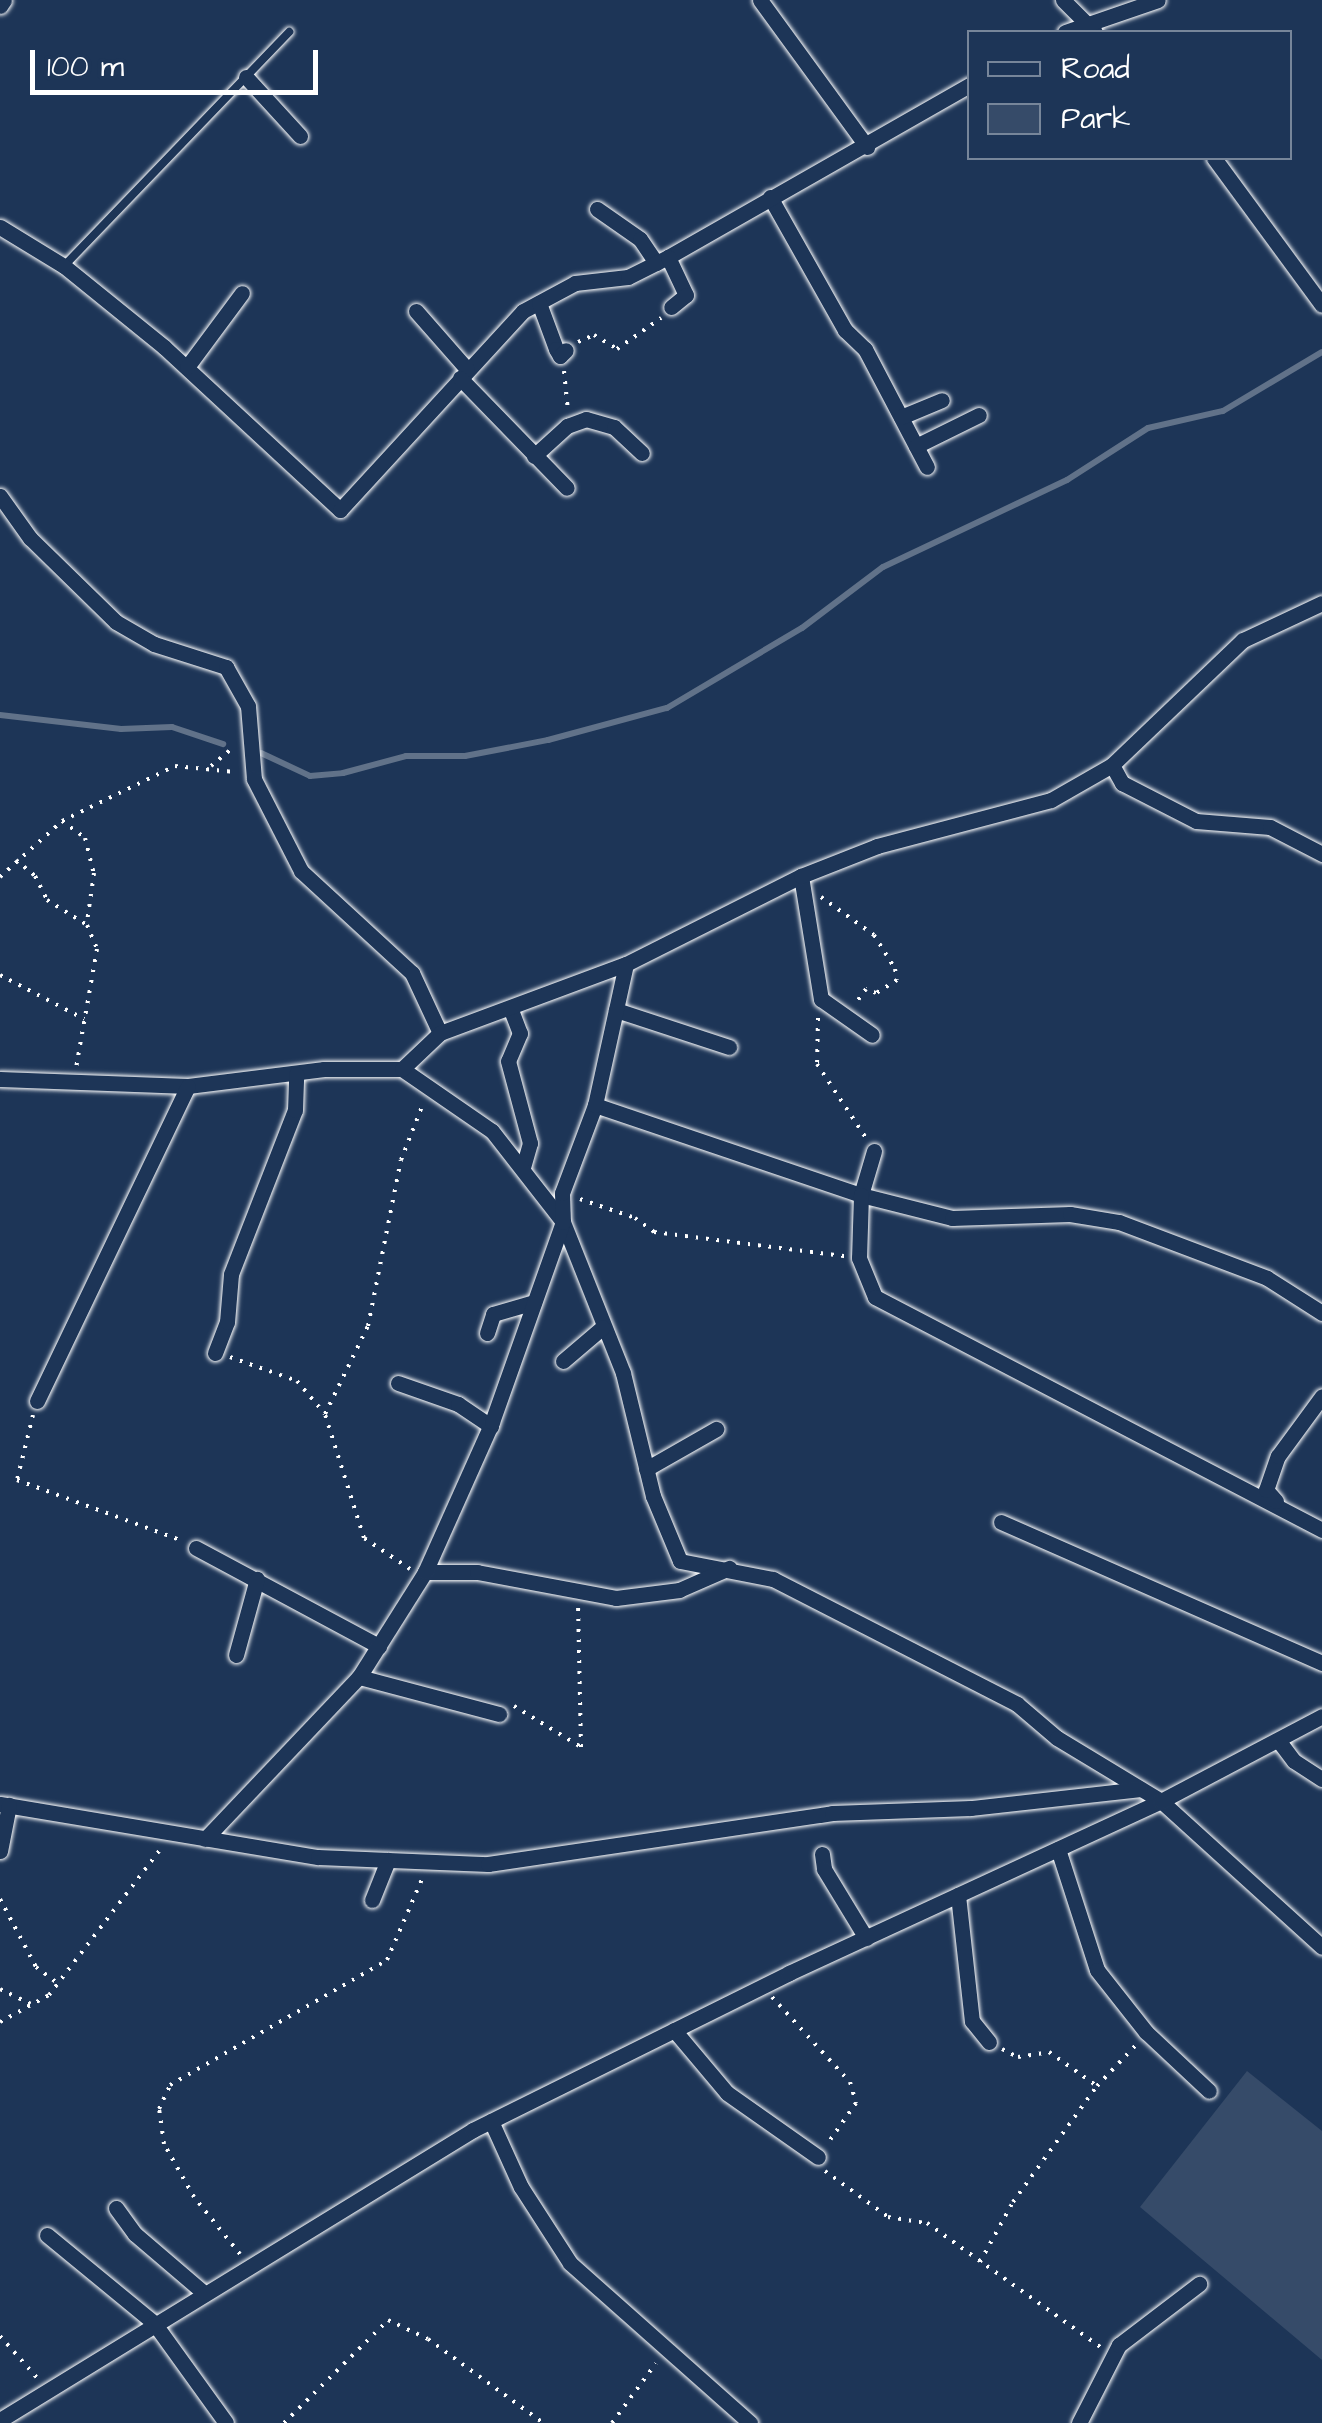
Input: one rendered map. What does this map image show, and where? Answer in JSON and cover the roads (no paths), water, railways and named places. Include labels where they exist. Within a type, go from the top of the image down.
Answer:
[{"type":"street","points":[[760,0],[867,147]]},
{"type":"street","points":[[1063,0],[1090,27],[1158,0]]},
{"type":"street","points":[[246,76],[300,136]]},
{"type":"street","points":[[0,226],[64,266],[187,367],[340,510],[464,373],[539,303],[575,283],[628,277],[662,260],[967,87]]},
{"type":"street","points":[[1215,160],[1322,305]]},
{"type":"street","points":[[770,197],[901,417],[927,468]]},
{"type":"street","points":[[597,209],[640,238],[662,260],[686,294],[671,307]]},
{"type":"street","points":[[187,367],[242,293]]},
{"type":"street","points":[[539,303],[563,353]]},
{"type":"street","points":[[416,312],[534,456],[567,488]]},
{"type":"street","points":[[901,417],[942,400]]},
{"type":"street","points":[[916,446],[978,415]]},
{"type":"street","points":[[534,456],[578,422],[614,427],[642,453]]},
{"type":"street","points":[[0,496],[30,538],[116,622],[154,644],[226,667],[248,706],[254,778],[301,871],[412,972],[440,1033]]},
{"type":"street","points":[[402,1069],[440,1033],[511,1010],[626,964],[801,876],[877,846],[1051,800],[1112,765],[1243,640],[1322,603]]},
{"type":"street","points":[[1112,765],[1122,782],[1196,821],[1270,827],[1322,854]]},
{"type":"street","points":[[801,876],[821,999],[872,1035]]},
{"type":"street","points":[[205,1839],[359,1677],[424,1574],[490,1426],[563,1222],[562,1194],[595,1105],[626,964]]},
{"type":"street","points":[[511,1010],[520,1034],[508,1060],[530,1143],[523,1167]]},
{"type":"street","points":[[616,1010],[728,1047]]},
{"type":"street","points":[[0,1079],[188,1086],[296,1074],[402,1069],[492,1131],[563,1222],[623,1372],[646,1468],[680,1560],[729,1568],[812,1597],[998,1693],[1162,1801],[1322,1947]]},
{"type":"street","points":[[215,1353],[228,1322],[231,1274],[294,1110],[296,1074]]},
{"type":"street","points":[[37,1401],[188,1086]]},
{"type":"street","points":[[595,1105],[861,1195],[952,1218],[1070,1214],[1119,1222],[1268,1278],[1322,1313]]},
{"type":"street","points":[[874,1151],[861,1195],[859,1258],[875,1296],[899,1312],[1322,1530]]},
{"type":"street","points":[[488,1333],[494,1314],[534,1302]]},
{"type":"street","points":[[563,1362],[603,1327]]},
{"type":"street","points":[[398,1383],[458,1404],[490,1426]]},
{"type":"street","points":[[1278,1504],[1266,1490],[1269,1478],[1322,1396]]},
{"type":"street","points":[[646,1468],[716,1429]]},
{"type":"street","points":[[1001,1522],[1322,1664]]},
{"type":"street","points":[[196,1548],[379,1646]]},
{"type":"street","points":[[424,1574],[477,1572],[578,1591],[642,1598],[729,1568]]},
{"type":"street","points":[[236,1655],[257,1579]]},
{"type":"street","points":[[359,1677],[499,1714]]},
{"type":"street","points":[[0,2420],[491,2120],[764,1986],[1162,1801],[1322,1716]]},
{"type":"street","points":[[1278,1740],[1294,1761],[1322,1780]]},
{"type":"street","points":[[0,1851],[5,1804],[318,1857],[428,1862],[539,1860],[832,1813],[971,1808],[1140,1789]]},
{"type":"street","points":[[1058,1848],[1098,1970],[1146,2032],[1209,2090]]},
{"type":"street","points":[[822,1854],[824,1868],[866,1938]]},
{"type":"street","points":[[372,1900],[388,1860]]},
{"type":"street","points":[[958,1894],[972,2021],[989,2042]]},
{"type":"street","points":[[674,2030],[727,2092],[818,2157]]},
{"type":"street","points":[[491,2120],[521,2187],[570,2263],[750,2423]]},
{"type":"street","points":[[116,2208],[135,2234],[204,2293]]},
{"type":"street","points":[[47,2235],[154,2324],[226,2423]]},
{"type":"street","points":[[1079,2423],[1114,2356],[1200,2284]]},
{"type":"lane","points":[[64,266],[289,32]]},
{"type":"waterway","points":[[261,753],[310,776],[343,773],[406,756],[465,756],[548,740],[667,708],[802,628],[883,567],[1067,480],[1148,428],[1223,411],[1322,352]]},
{"type":"waterway","points":[[0,715],[121,729],[172,727],[223,744]]}]
